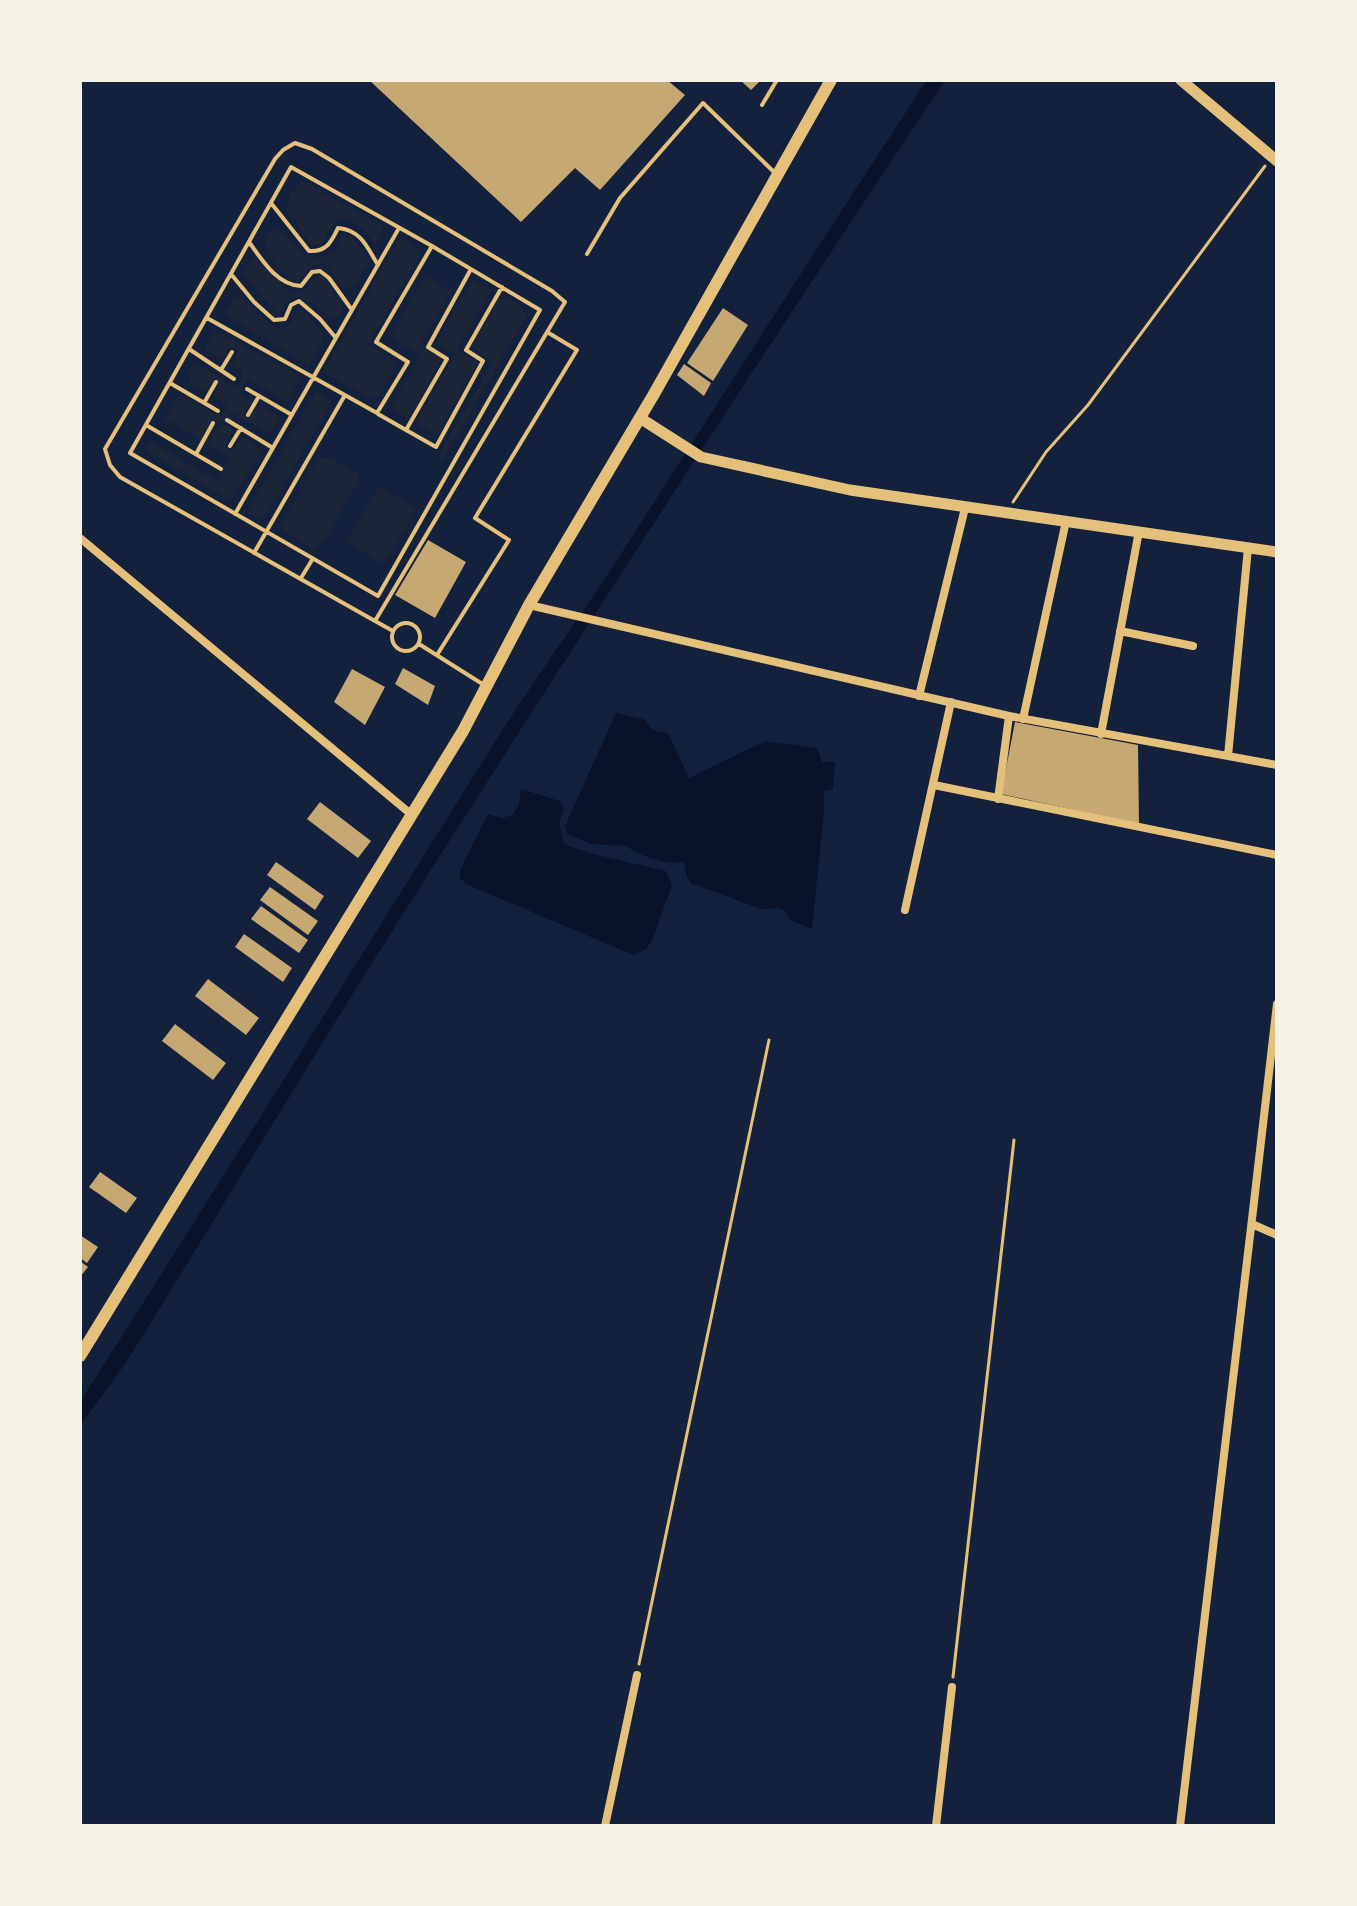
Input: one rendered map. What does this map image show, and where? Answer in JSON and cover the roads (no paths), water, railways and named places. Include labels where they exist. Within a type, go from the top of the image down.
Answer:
[{"type":"main road","points":[[80,1356],[412,815],[831,80]]},
{"type":"main road","points":[[1181,80],[1274,159]]},
{"type":"main road","points":[[640,418],[701,457],[850,490],[1277,552]]},
{"type":"street","points":[[919,696],[965,508]]},
{"type":"street","points":[[1023,719],[1066,521]]},
{"type":"street","points":[[1101,734],[1139,531]]},
{"type":"street","points":[[80,538],[412,815]]},
{"type":"street","points":[[1228,756],[1248,548]]},
{"type":"street","points":[[529,605],[1023,719],[1277,765]]},
{"type":"street","points":[[1120,631],[1193,646]]},
{"type":"street","points":[[905,910],[951,702]]},
{"type":"street","points":[[998,799],[1009,716]]},
{"type":"street","points":[[934,785],[1277,855]]},
{"type":"street","points":[[1180,1826],[1223,1487],[1277,1004]]},
{"type":"street","points":[[1252,1221],[1277,1235]]},
{"type":"street","points":[[605,1826],[637,1675]]},
{"type":"street","points":[[936,1826],[952,1687]]},
{"type":"lane","points":[[762,105],[777,80]]},
{"type":"lane","points":[[587,254],[620,198],[703,103],[778,175]]},
{"type":"lane","points":[[375,621],[565,302],[552,291],[312,149],[295,143],[283,150],[212,263],[105,449],[110,465],[120,477],[300,579],[375,621],[393,631]]},
{"type":"lane","points":[[291,167],[399,227],[540,310],[378,596],[130,453],[291,167]]},
{"type":"lane","points":[[271,203],[309,251],[318,252],[327,247],[338,228],[348,229],[365,242],[378,265]]},
{"type":"lane","points":[[235,514],[399,227]]},
{"type":"lane","points":[[249,242],[269,268],[292,286],[301,286],[312,272],[320,271],[329,278],[352,310]]},
{"type":"lane","points":[[377,413],[408,362],[376,342],[432,246]]},
{"type":"lane","points":[[406,430],[447,359],[428,347],[471,269]]},
{"type":"lane","points":[[231,274],[274,320],[285,319],[291,305],[299,301],[336,338]]},
{"type":"lane","points":[[207,318],[436,447],[483,361],[466,350],[502,287]]},
{"type":"lane","points":[[437,655],[509,540],[475,518],[577,350],[547,332]]},
{"type":"lane","points":[[189,349],[234,379]]},
{"type":"lane","points":[[221,370],[232,352]]},
{"type":"lane","points":[[204,403],[216,382]]},
{"type":"lane","points":[[170,383],[218,411]]},
{"type":"lane","points":[[247,389],[292,415]]},
{"type":"lane","points":[[254,553],[345,395]]},
{"type":"lane","points":[[248,415],[259,396]]},
{"type":"lane","points":[[227,420],[273,448]]},
{"type":"lane","points":[[196,454],[213,423]]},
{"type":"lane","points":[[146,425],[221,469]]},
{"type":"lane","points":[[230,446],[241,428]]},
{"type":"lane","points":[[300,579],[312,560]]},
{"type":"lane","points":[[401,624],[412,625],[420,633],[419,644],[411,651],[400,650],[393,642],[393,631],[401,624]]},
{"type":"lane","points":[[419,644],[486,686]]}]
